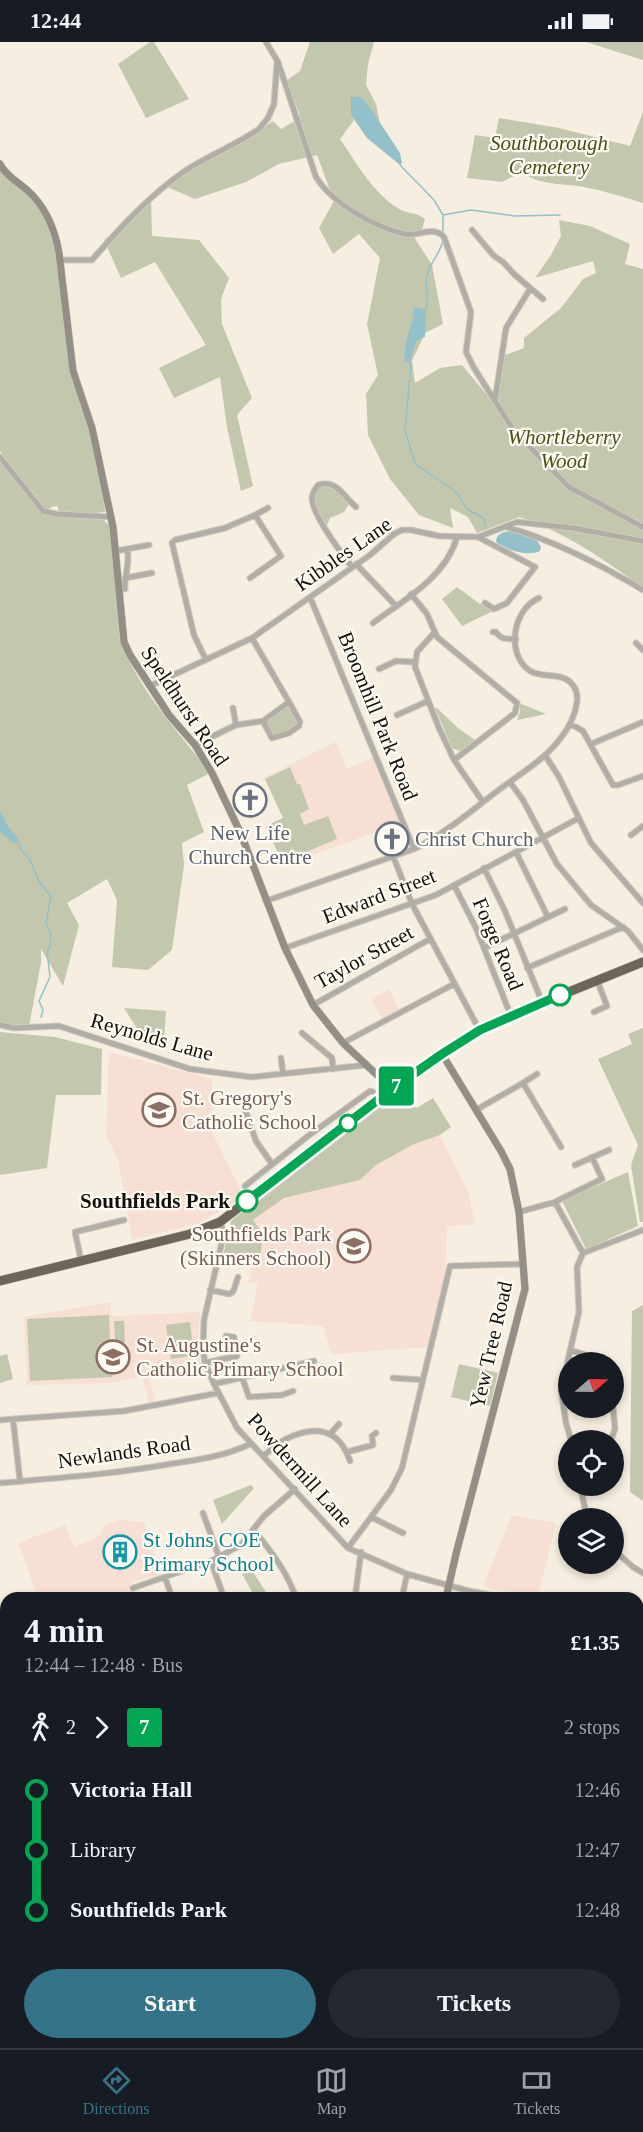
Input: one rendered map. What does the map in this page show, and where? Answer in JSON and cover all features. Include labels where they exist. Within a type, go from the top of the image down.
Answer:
[{"type":"highway","points":[[0,1281],[190,1234],[220,1222],[392,1089],[480,1030],[542,1002],[643,962]]},
{"type":"street","points":[[266,42],[278,62],[315,177],[350,210],[386,228],[407,234],[434,231],[441,233],[447,241],[471,312],[466,351],[474,368],[514,431],[569,487],[643,527]]},
{"type":"street","points":[[60,260],[93,260],[129,218],[176,178],[259,129],[268,118],[274,104],[278,62]]},
{"type":"street","name":"Speldhurst Road","points":[[0,164],[8,175],[30,193],[45,212],[55,236],[73,371],[92,428],[111,517],[124,642],[169,716],[195,746],[212,772],[241,834],[285,948],[313,1005],[343,1043],[392,1089]]},
{"type":"street","points":[[472,230],[494,256],[503,261],[530,290],[543,299]]},
{"type":"street","points":[[495,400],[506,328],[530,290]]},
{"type":"street","points":[[0,457],[43,511],[56,514],[111,517]]},
{"type":"street","points":[[356,507],[337,486],[330,483],[318,485],[313,492],[313,505],[334,542],[354,566],[396,606]]},
{"type":"street","points":[[206,660],[194,635],[172,543],[175,540],[225,528],[267,508]]},
{"type":"street","points":[[250,578],[281,556],[255,515]]},
{"type":"street","name":"Kibbles Lane","points":[[150,686],[252,638],[402,530],[439,536],[478,537],[517,522],[573,528],[643,541]]},
{"type":"street","points":[[507,527],[537,536],[604,567],[643,590]]},
{"type":"street","points":[[491,544],[498,530]]},
{"type":"street","points":[[373,623],[441,567],[451,553],[457,537]]},
{"type":"street","points":[[478,537],[535,567],[507,603],[494,609],[485,603]]},
{"type":"street","points":[[116,551],[149,545]]},
{"type":"street","points":[[124,589],[124,578],[130,557],[127,549]]},
{"type":"street","points":[[124,578],[152,573]]},
{"type":"street","points":[[411,594],[428,614],[434,633],[440,640],[512,699],[517,707],[515,714],[454,760]]},
{"type":"street","name":"Broomhill Park Road","points":[[310,597],[414,849]]},
{"type":"street","points":[[266,901],[414,849],[452,827],[545,755],[559,741],[570,725],[580,692],[571,682],[562,677],[531,672],[518,655],[517,621],[534,600],[539,598]]},
{"type":"street","points":[[493,632],[504,639],[516,639]]},
{"type":"street","points":[[434,633],[417,652],[414,662],[454,760],[483,802]]},
{"type":"street","points":[[252,638],[300,722],[299,726],[289,733],[272,738],[263,721]]},
{"type":"street","points":[[636,643],[643,650]]},
{"type":"street","points":[[392,653],[396,661]]},
{"type":"street","points":[[379,669],[396,661],[414,662]]},
{"type":"street","points":[[397,715],[428,701]]},
{"type":"street","points":[[195,746],[236,725],[263,721],[288,702]]},
{"type":"street","points":[[233,708],[236,725]]},
{"type":"street","points":[[591,744],[643,722]]},
{"type":"street","points":[[570,725],[583,731],[613,785],[643,776]]},
{"type":"street","points":[[545,755],[559,777],[591,843],[643,903]]},
{"type":"street","points":[[510,782],[523,800],[557,864],[591,905],[623,927],[643,950]]},
{"type":"street","name":"Edward Street","points":[[285,948],[412,904],[454,885],[579,818]]},
{"type":"street","points":[[631,835],[643,826]]},
{"type":"street","points":[[516,852],[548,917]]},
{"type":"street","points":[[393,856],[412,904],[480,1030]]},
{"type":"street","points":[[484,868],[505,911],[542,1002]]},
{"type":"street","name":"Forge Road","points":[[454,885],[484,948],[511,1016]]},
{"type":"street","points":[[484,948],[565,909]]},
{"type":"street","points":[[527,968],[623,927]]},
{"type":"street","name":"Taylor Street","points":[[313,1005],[430,939]]},
{"type":"street","points":[[594,1012],[607,1006],[597,980]]},
{"type":"street","points":[[343,1043],[454,984]]},
{"type":"street","name":"Reynolds Lane","points":[[0,1025],[14,1028],[59,1026],[190,1069],[251,1077],[367,1065]]},
{"type":"street","points":[[303,1033],[332,1058],[333,1069]]},
{"type":"street","points":[[309,1050],[315,1043]]},
{"type":"street","name":"Yew Tree Road","points":[[442,1054],[510,1169],[519,1212],[525,1289],[447,1592]]},
{"type":"street","points":[[283,1074],[281,1060],[291,1061]]},
{"type":"street","points":[[476,1110],[537,1074]]},
{"type":"street","points":[[523,1083],[561,1147]]},
{"type":"street","points":[[245,1186],[370,1091],[381,1098]]},
{"type":"street","points":[[244,1107],[256,1141],[272,1164]]},
{"type":"street","points":[[291,1150],[299,1159]]},
{"type":"street","points":[[575,1165],[609,1150]]},
{"type":"street","points":[[519,1212],[555,1202],[602,1179],[592,1158]]},
{"type":"street","points":[[555,1202],[583,1253]]},
{"type":"street","points":[[81,1260],[75,1232],[124,1220]]},
{"type":"street","name":"Powdermill Lane","points":[[220,1222],[224,1233],[204,1320],[203,1349],[205,1363],[214,1384],[237,1428],[348,1548],[407,1574],[473,1592]]},
{"type":"street","points":[[568,1430],[561,1390],[579,1312],[577,1267],[583,1253],[643,1230]]},
{"type":"street","points":[[348,1548],[391,1490],[402,1468],[450,1266],[523,1264]]},
{"type":"street","points":[[210,1290],[229,1294],[233,1292],[238,1277]]},
{"type":"street","points":[[205,1363],[237,1356],[234,1338],[226,1336]]},
{"type":"street","points":[[570,1350],[576,1352]]},
{"type":"street","points":[[214,1384],[314,1361]]},
{"type":"street","points":[[242,1377],[249,1396],[282,1395],[293,1391]]},
{"type":"street","points":[[393,1378],[423,1380]]},
{"type":"street","points":[[0,1420],[123,1411],[218,1393]]},
{"type":"street","points":[[13,1419],[20,1481]]},
{"type":"street","points":[[331,1433],[339,1424]]},
{"type":"street","points":[[263,1456],[284,1439],[298,1434],[331,1433],[347,1452],[350,1461]]},
{"type":"street","points":[[347,1452],[373,1445],[372,1436],[376,1433]]},
{"type":"street","name":"Newlands Road","points":[[0,1483],[143,1469],[226,1453],[250,1444]]},
{"type":"street","points":[[133,1588],[211,1561],[241,1545],[264,1516],[295,1489]]},
{"type":"street","points":[[205,1515],[219,1557]]},
{"type":"street","points":[[371,1517],[403,1533]]},
{"type":"street","points":[[254,1530],[294,1592]]},
{"type":"street","points":[[355,1592],[361,1552]]},
{"type":"street","points":[[624,1558],[643,1573]]},
{"type":"street","points":[[211,1561],[222,1592]]},
{"type":"street","points":[[403,1592],[407,1574]]},
{"type":"street","points":[[165,1577],[170,1592]]},
{"type":"shaded area","points":[[336,742],[347,769],[374,757],[400,824],[283,865],[266,826],[283,818],[265,777]]},
{"type":"shaded area","points":[[389,989],[399,1009],[382,1018],[371,999]]},
{"type":"shaded area","points":[[109,1052],[212,1079],[212,1132],[244,1197],[200,1223],[132,1240],[118,1159],[106,1136]]},
{"type":"shaded area","name":"Southfields Park (Skinners School)","points":[[440,1135],[469,1194],[475,1225],[447,1226],[446,1267],[428,1347],[331,1354],[323,1326],[250,1321],[258,1283],[248,1282],[254,1258],[260,1258],[263,1234],[253,1220],[284,1198],[360,1180],[376,1165],[414,1144]]},
{"type":"shaded area","name":"St. Augustine's Catholic Primary School","points":[[110,1302],[112,1316],[200,1312],[198,1342],[201,1364],[149,1375],[155,1402],[149,1403],[142,1376],[113,1383],[27,1385],[24,1317]]},
{"type":"shaded area","points":[[512,1515],[556,1523],[539,1592],[513,1592],[483,1586]]},
{"type":"shaded area","points":[[120,1520],[144,1522],[160,1575],[131,1582],[134,1592],[36,1592],[18,1543],[65,1525],[74,1547],[100,1536],[104,1525]]},
{"type":"green space","points":[[150,42],[154,42],[189,99],[146,118],[118,64]]},
{"type":"green space","name":"Whortleberry Wood","points":[[310,42],[374,42],[368,64],[366,85],[376,104],[380,124],[361,97],[352,97],[351,115],[354,120],[340,139],[381,195],[399,209],[425,219],[421,233],[414,237],[432,265],[443,324],[425,333],[412,361],[415,383],[440,368],[462,365],[497,407],[505,355],[524,348],[524,338],[561,308],[583,279],[596,273],[593,261],[535,278],[561,236],[559,220],[590,226],[630,244],[625,264],[643,269],[643,588],[599,557],[568,539],[519,517],[477,533],[468,517],[450,508],[453,528],[419,515],[390,479],[368,435],[366,394],[378,375],[367,324],[380,258],[359,234],[333,254],[319,228],[334,201],[317,155],[279,164],[246,182],[195,199],[167,187],[211,155],[242,143],[273,121],[281,129],[300,115],[286,81],[300,71]]},
{"type":"green space","points":[[586,42],[643,42],[643,60]]},
{"type":"green space","name":"Southborough Cemetery","points":[[643,112],[643,203],[591,189],[536,180],[522,172],[502,182],[467,178],[475,135],[495,138],[499,118],[559,128],[630,146]]},
{"type":"green space","points":[[0,169],[34,203],[54,238],[67,331],[103,488],[105,512],[84,514],[59,512],[57,506],[48,510],[43,509],[0,451]]},
{"type":"green space","points":[[151,198],[152,236],[199,240],[229,278],[221,299],[222,324],[252,398],[237,415],[253,486],[241,491],[227,427],[220,377],[174,398],[159,368],[206,345],[155,262],[121,278],[104,240]]},
{"type":"green space","points":[[0,455],[42,512],[102,519],[111,527],[122,643],[138,678],[210,773],[187,785],[204,832],[182,843],[184,865],[172,950],[148,970],[112,967],[117,900],[107,879],[67,903],[79,925],[63,986],[41,949],[41,963],[29,1026],[0,1024]]},
{"type":"green space","points":[[330,483],[350,502],[344,512],[330,518],[326,528],[317,512],[313,496],[318,485]]},
{"type":"green space","points":[[457,587],[480,604],[485,603],[493,611],[462,626],[442,599]]},
{"type":"green space","points":[[289,702],[300,722],[299,726],[272,738],[263,721]]},
{"type":"green space","points":[[519,703],[546,714],[517,720],[520,712]]},
{"type":"green space","points":[[435,708],[475,740],[460,751],[452,748]]},
{"type":"green space","points":[[290,767],[297,784],[300,784],[309,809],[300,814],[304,825],[328,816],[337,839],[282,862],[266,826],[283,818],[265,779]]},
{"type":"green space","points":[[124,1008],[166,1011],[164,1042],[143,1038]]},
{"type":"green space","points":[[643,1028],[643,1222],[640,1222],[631,1165],[638,1145],[598,1059],[632,1044],[628,1034]]},
{"type":"green space","points":[[0,1032],[55,1037],[102,1049],[101,1095],[56,1095],[47,1168],[0,1175]]},
{"type":"green space","points":[[402,1089],[413,1106],[417,1108],[433,1098],[451,1127],[440,1135],[414,1144],[376,1165],[360,1180],[284,1198],[253,1220],[263,1234],[260,1258],[223,1256],[231,1221],[302,1163]]},
{"type":"green space","points":[[628,1172],[638,1226],[586,1249],[562,1201]]},
{"type":"green space","points":[[643,1305],[643,1501],[630,1492],[632,1311]]},
{"type":"green space","points":[[109,1315],[112,1377],[30,1381],[27,1319]]},
{"type":"green space","points":[[114,1321],[124,1321],[125,1343],[115,1343]]},
{"type":"green space","points":[[190,1322],[194,1355],[171,1359],[166,1325]]},
{"type":"green space","points":[[7,1354],[13,1379],[0,1383],[0,1356]]},
{"type":"green space","points":[[459,1364],[498,1373],[490,1406],[451,1397]]},
{"type":"green space","points":[[251,1485],[254,1488],[222,1524],[213,1500]]},
{"type":"green space","points":[[250,1567],[266,1592],[252,1592],[241,1572]]},
{"type":"water","points":[[351,97],[361,97],[369,106],[400,153],[402,163],[400,165],[367,138],[351,115]]},
{"type":"water","points":[[414,308],[426,311],[425,337],[417,340],[410,361],[405,363],[405,349]]},
{"type":"water","points":[[510,531],[537,540],[541,547],[540,551],[517,552],[496,542],[499,535]]},
{"type":"water","points":[[0,812],[19,843],[13,843],[0,832]]},
{"type":"waterway","points":[[400,165],[434,200],[443,215],[443,235]]},
{"type":"waterway","points":[[443,215],[471,210],[515,216],[560,215]]},
{"type":"waterway","points":[[425,310],[428,271],[443,240]]},
{"type":"waterway","points":[[408,360],[411,365],[405,430],[415,464],[459,495],[466,508],[483,518],[486,526]]},
{"type":"waterway","points":[[19,843],[21,850],[29,858],[38,879],[51,897],[46,923],[51,934],[50,947],[47,951],[50,977],[39,1001],[43,1010],[41,1017]]},
{"type":"bus line","name":"7","points":[[247,1201],[299,1159],[442,1054],[480,1030],[560,995]]},
{"type":"place","name":"New Life Church Centre","points":[[250,800]]},
{"type":"place","name":"Christ Church","points":[[392,839]]},
{"type":"place","name":"St. Gregory's Catholic School","points":[[159,1110]]},
{"type":"place","name":"Southfields Park","points":[[247,1201]]},
{"type":"place","name":"Southfields Park (Skinners School)","points":[[354,1246]]},
{"type":"place","name":"St. Augustine's Catholic Primary School","points":[[113,1357]]},
{"type":"place","name":"St Johns COE Primary School","points":[[120,1552]]}]
